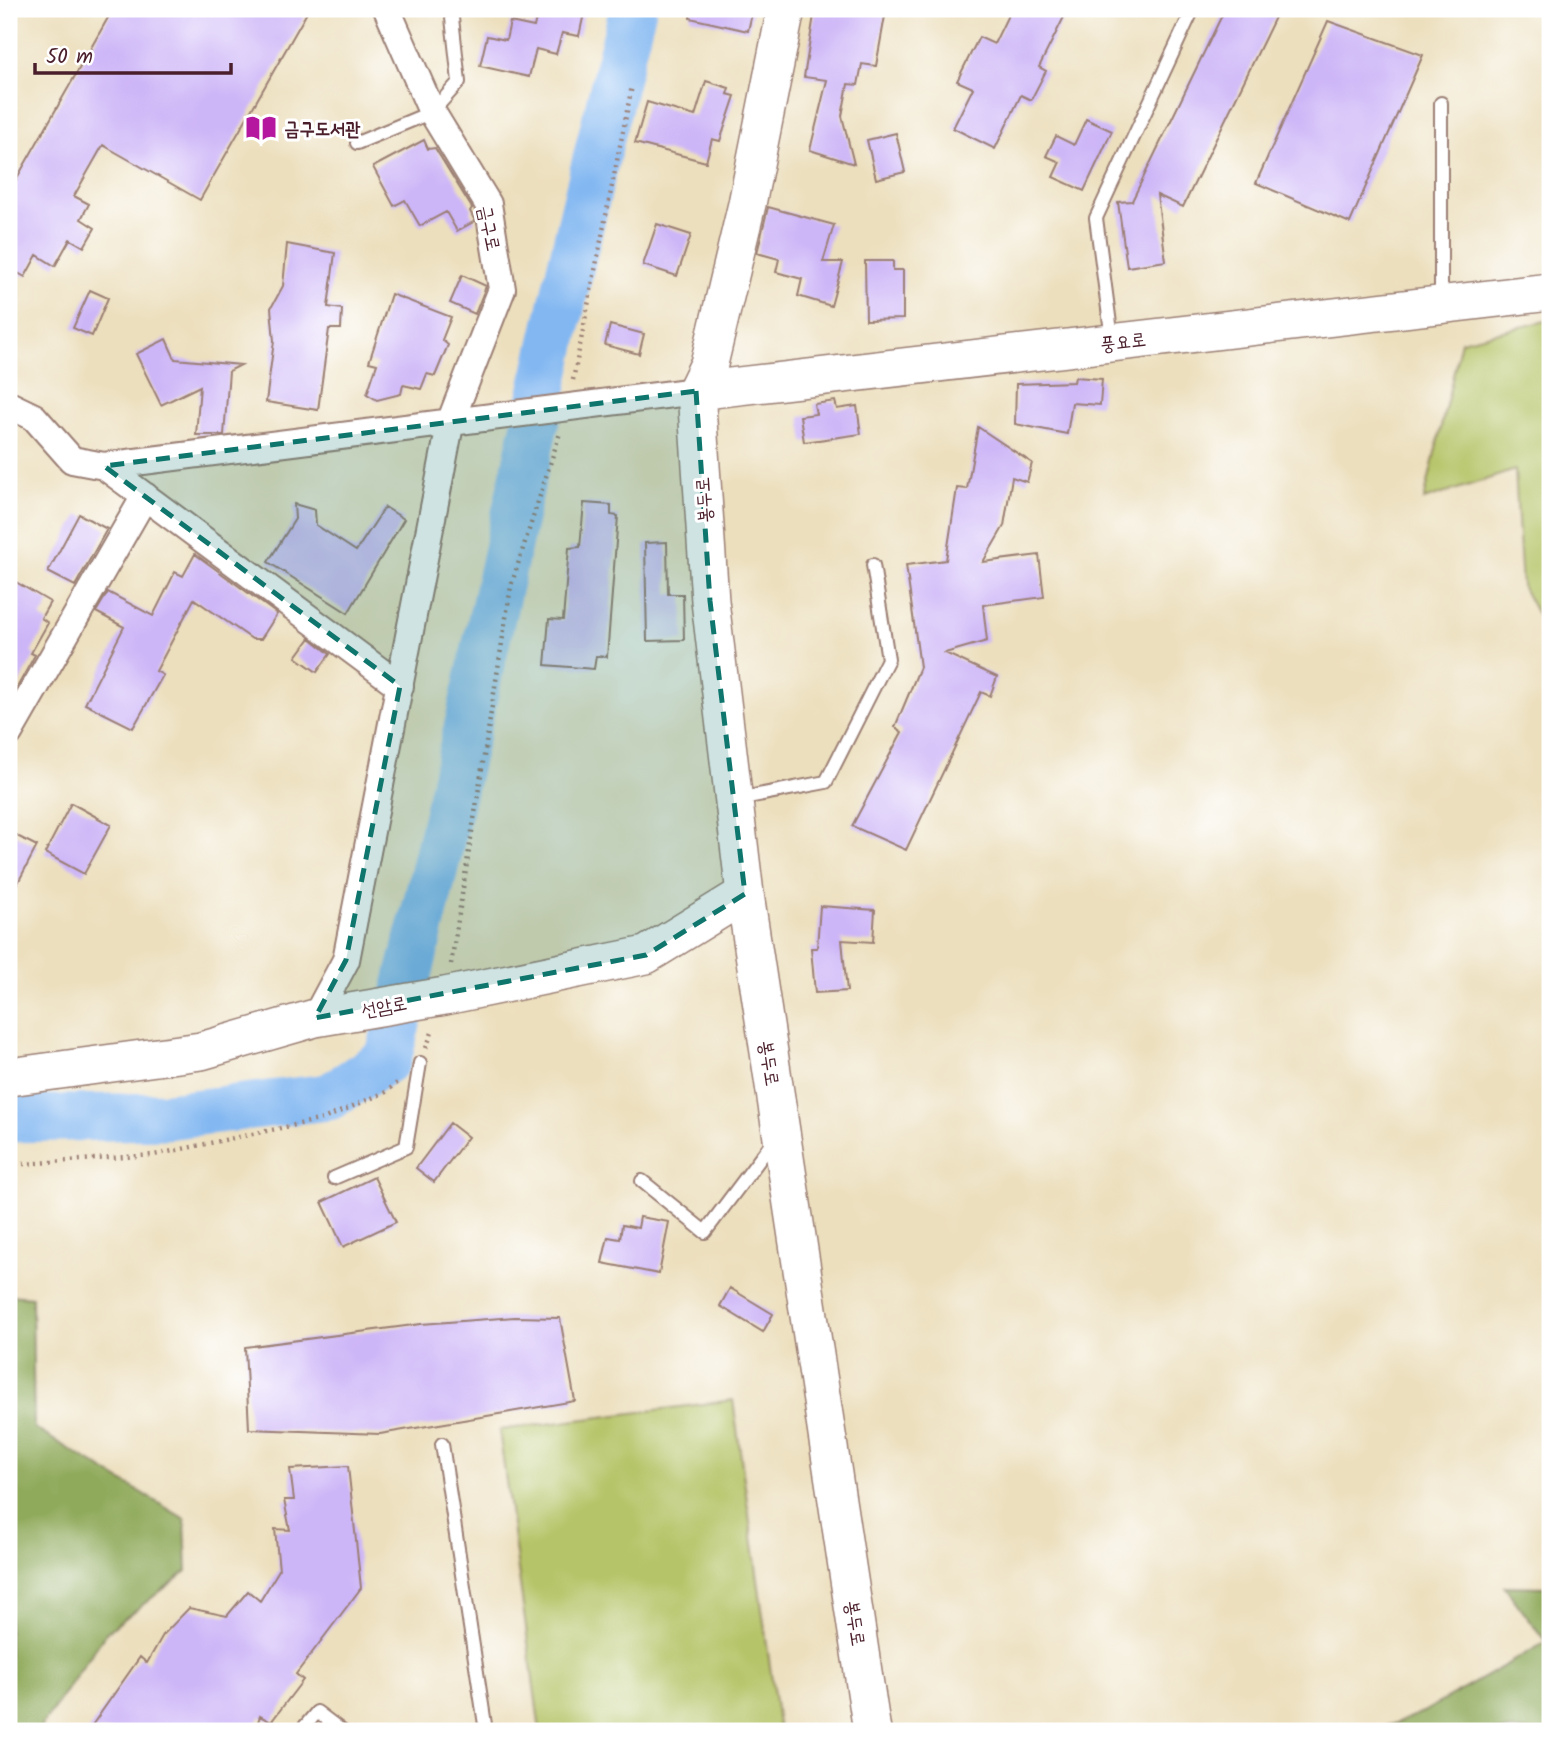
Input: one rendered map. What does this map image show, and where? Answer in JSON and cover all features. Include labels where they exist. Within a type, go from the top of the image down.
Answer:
[{"type":"main road","points":[[696,391],[709,364],[747,204],[786,9]]},
{"type":"main road","name":"풍요로","points":[[696,391],[1550,292]]},
{"type":"main road","name":"봉두로","points":[[696,391],[710,601],[745,894],[872,1731]]},
{"type":"main road","name":"선암로","points":[[9,1077],[201,1051],[328,1016],[646,955],[745,894]]},
{"type":"street","name":"금구로","points":[[328,1016],[346,960],[400,686],[458,420],[502,289],[488,204],[432,112],[387,9]]},
{"type":"street","points":[[9,405],[34,417],[72,460],[104,466],[696,391]]},
{"type":"street","points":[[104,466],[400,686]]},
{"type":"street","points":[[9,733],[145,496]]},
{"type":"lane","points":[[357,143],[432,112],[459,82],[452,18],[454,9]]},
{"type":"lane","points":[[1112,343],[1096,218],[1193,9]]},
{"type":"lane","points":[[1441,103],[1441,304]]},
{"type":"lane","points":[[733,800],[826,782],[888,659],[873,565]]},
{"type":"lane","points":[[334,1178],[406,1147],[420,1063]]},
{"type":"lane","points":[[642,1181],[705,1232],[781,1131]]},
{"type":"lane","points":[[442,1444],[486,1731]]},
{"type":"lane","points":[[301,1731],[317,1712],[342,1731]]},
{"type":"path","points":[[9,1165],[154,1155],[323,1119],[386,1092],[420,1063],[437,997],[511,586],[560,408],[632,86]]},
{"type":"highlighted area","points":[[696,391],[710,601],[745,894],[646,955],[315,1018],[346,960],[400,686],[104,466]]},
{"type":"green space","points":[[1550,320],[1550,638],[1522,586],[1515,470],[1424,500],[1461,341]]},
{"type":"green space","points":[[9,1295],[32,1297],[34,1428],[185,1519],[187,1571],[107,1632],[38,1731],[9,1731]]},
{"type":"green space","points":[[733,1400],[779,1731],[540,1731],[499,1430]]},
{"type":"green space","points":[[1504,1586],[1546,1587],[1550,1592],[1550,1731],[1376,1731],[1423,1712],[1546,1642]]},
{"type":"building","points":[[113,9],[309,9],[200,200],[103,145],[74,196],[89,204],[81,219],[95,228],[84,247],[70,239],[55,266],[37,255],[25,277],[9,268],[9,192]]},
{"type":"building","points":[[538,9],[585,9],[579,36],[562,33],[556,54],[536,49],[529,77],[480,66],[487,36],[506,40],[510,22],[534,27]]},
{"type":"building","points":[[691,9],[753,9],[748,31],[690,18]]},
{"type":"building","points":[[815,9],[841,9],[885,16],[876,66],[862,64],[858,85],[848,84],[842,116],[854,164],[810,150],[827,80],[804,77]]},
{"type":"building","points":[[1011,9],[1068,9],[1039,67],[1046,71],[1031,100],[1021,95],[995,149],[953,128],[973,88],[957,81],[979,37],[994,44]]},
{"type":"building","points":[[1225,9],[1279,9],[1183,207],[1157,195],[1166,261],[1127,267],[1118,202],[1132,201]]},
{"type":"building","points":[[1328,21],[1423,55],[1350,223],[1256,183]]},
{"type":"building","points":[[706,81],[729,88],[727,94],[735,96],[720,141],[712,139],[706,162],[635,143],[647,102],[695,116]]},
{"type":"building","points":[[1086,119],[1112,131],[1084,191],[1053,177],[1060,162],[1046,156],[1056,136],[1074,145]]},
{"type":"building","points":[[896,133],[905,172],[876,179],[867,140]]},
{"type":"building","points":[[424,140],[428,149],[435,148],[472,208],[470,211],[475,221],[457,231],[446,212],[420,226],[405,200],[394,206],[373,167]]},
{"type":"building","points":[[768,207],[834,225],[823,262],[843,262],[831,306],[798,296],[802,279],[776,272],[779,259],[757,253]]},
{"type":"building","points":[[657,224],[691,235],[677,276],[643,265]]},
{"type":"building","points":[[287,244],[335,253],[328,307],[342,309],[341,329],[329,329],[318,410],[266,402],[274,341],[271,308],[283,286]]},
{"type":"building","points":[[865,261],[893,261],[893,270],[903,270],[903,319],[866,320]]},
{"type":"building","points":[[462,275],[486,286],[475,314],[450,303]]},
{"type":"building","points":[[90,290],[108,298],[92,336],[73,328]]},
{"type":"building","points":[[391,294],[451,317],[442,340],[448,345],[435,376],[427,374],[421,389],[403,385],[401,394],[377,400],[367,394],[377,364],[369,362]]},
{"type":"building","points":[[610,325],[644,334],[639,354],[605,345]]},
{"type":"building","points":[[166,339],[175,359],[241,365],[229,371],[224,435],[196,435],[200,386],[161,405],[136,354]]},
{"type":"building","points":[[1075,377],[1102,379],[1100,405],[1072,403],[1067,434],[1015,424],[1016,384],[1074,382]]},
{"type":"building","points":[[835,401],[837,409],[857,406],[861,434],[804,442],[800,416],[816,414],[814,404]]},
{"type":"building","points":[[978,427],[1032,463],[1027,482],[1012,477],[1004,526],[983,562],[1039,555],[1044,597],[983,605],[987,641],[945,653],[997,677],[990,696],[981,692],[906,850],[852,826],[902,732],[895,727],[920,667],[906,565],[946,560],[957,488],[967,489]]},
{"type":"building","points":[[584,503],[611,505],[611,515],[618,516],[607,657],[596,656],[594,669],[545,665],[549,619],[563,620],[569,548],[580,547]]},
{"type":"building","points":[[294,504],[315,510],[316,525],[356,551],[385,507],[404,519],[348,613],[268,562],[295,519]]},
{"type":"building","points":[[79,514],[107,529],[75,586],[48,572]]},
{"type":"building","points":[[667,542],[668,594],[683,594],[684,640],[647,641],[645,543]]},
{"type":"building","points":[[195,554],[277,614],[261,639],[252,639],[194,599],[156,671],[163,675],[133,728],[85,704],[124,627],[96,612],[108,592],[153,616],[175,572],[183,576]]},
{"type":"building","points":[[9,578],[50,602],[41,618],[48,623],[31,653],[35,655],[9,702]]},
{"type":"building","points":[[310,638],[330,654],[317,672],[296,657]]},
{"type":"building","points":[[71,803],[111,825],[84,874],[45,853]]},
{"type":"building","points":[[9,832],[37,846],[9,900]]},
{"type":"building","points":[[820,906],[875,910],[873,942],[842,940],[847,991],[815,993],[811,948],[817,948]]},
{"type":"building","points":[[450,1123],[468,1137],[434,1182],[416,1168]]},
{"type":"building","points":[[374,1177],[396,1222],[343,1247],[322,1202]]},
{"type":"building","points":[[640,1217],[669,1222],[659,1274],[602,1263],[608,1237],[620,1239],[622,1225],[638,1228]]},
{"type":"building","points":[[730,1288],[773,1314],[763,1332],[720,1306]]},
{"type":"building","points":[[515,1317],[560,1318],[575,1401],[380,1434],[249,1429],[245,1347],[421,1324]]},
{"type":"building","points":[[348,1466],[361,1588],[296,1674],[303,1680],[271,1722],[260,1716],[255,1731],[88,1731],[140,1657],[147,1663],[163,1635],[189,1608],[227,1616],[248,1591],[260,1601],[279,1570],[275,1529],[290,1530],[284,1500],[294,1500],[290,1469]]},
{"type":"waterway","points":[[9,1119],[166,1116],[329,1097],[388,1059],[633,9]]},
{"type":"place","name":"금구도서관","points":[[261,128]]}]
